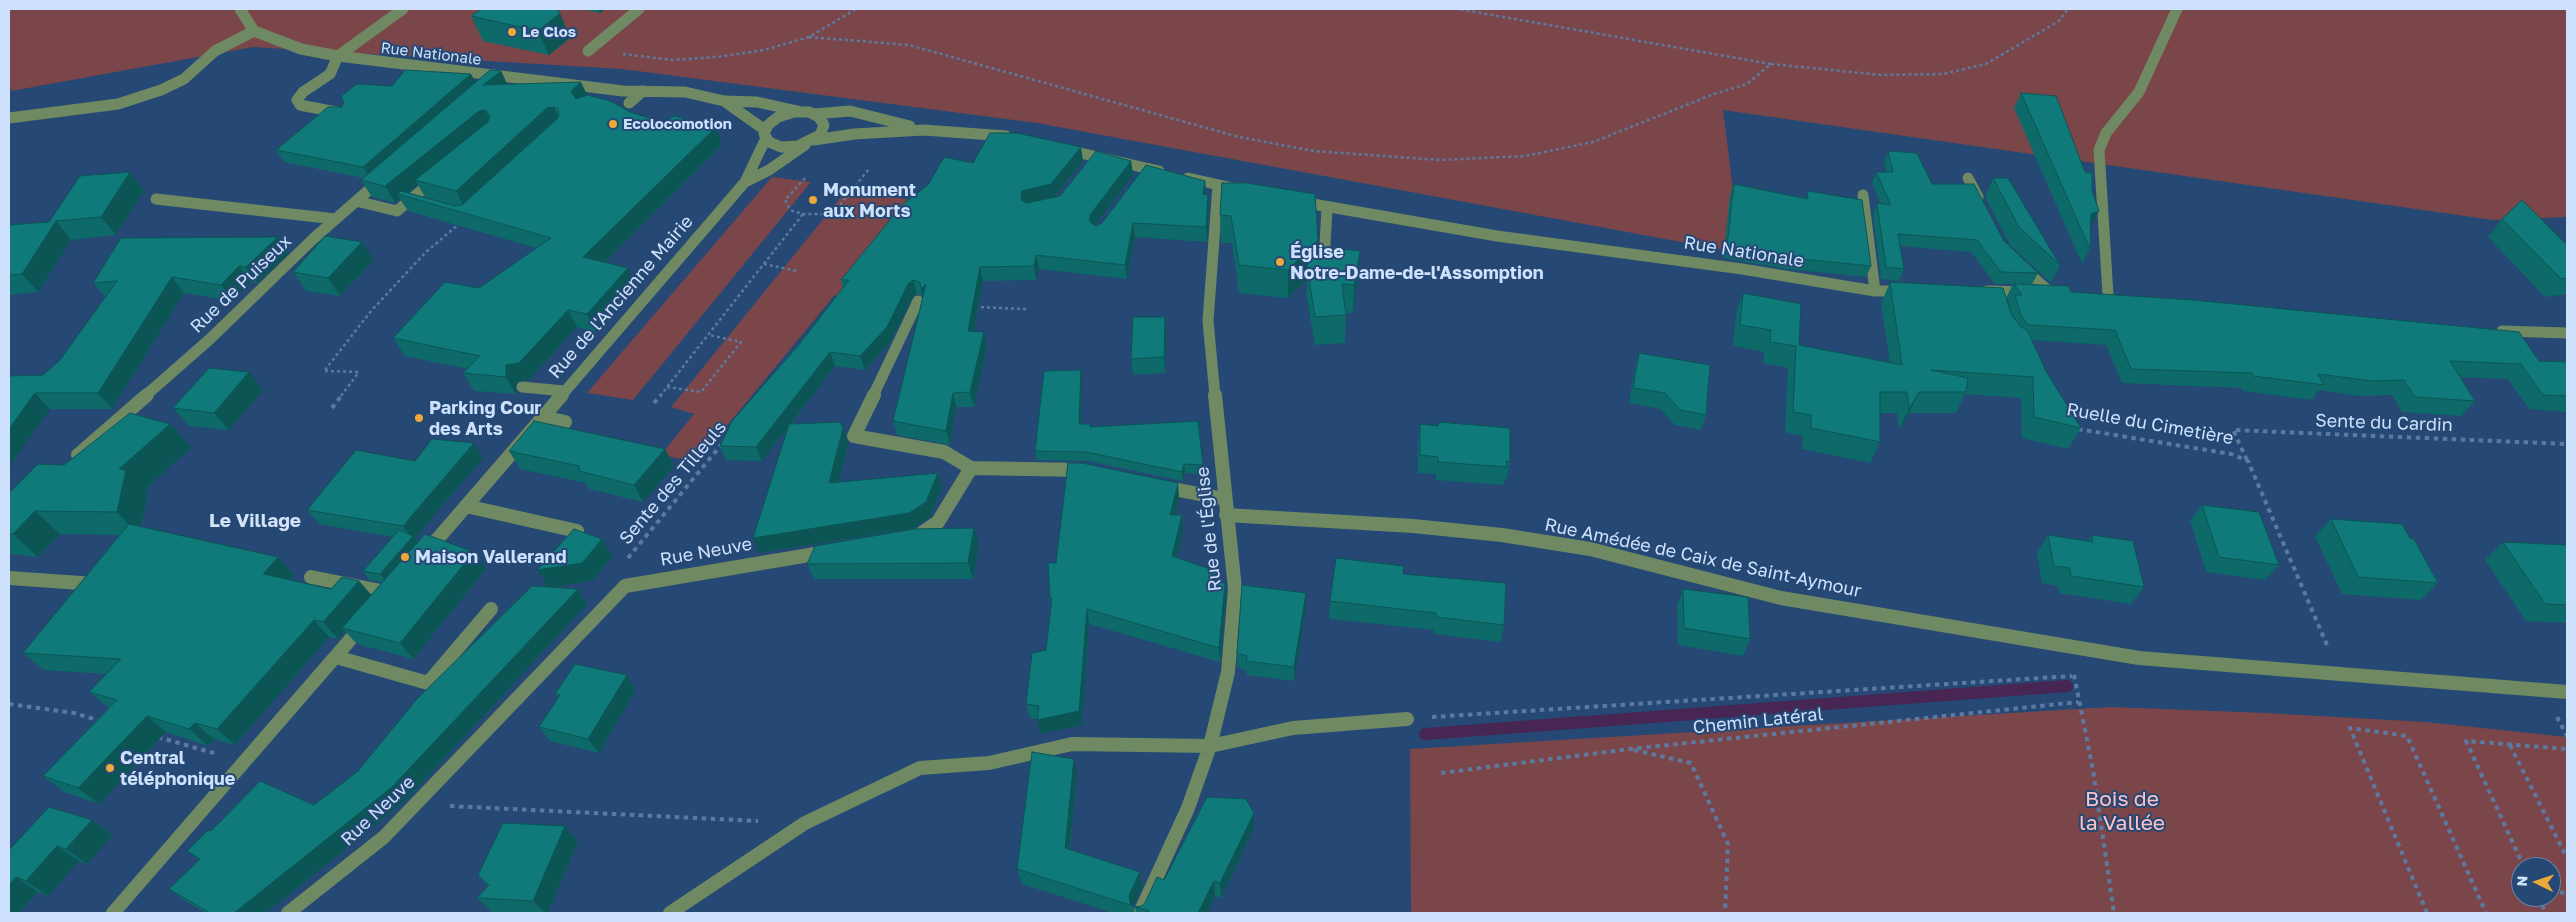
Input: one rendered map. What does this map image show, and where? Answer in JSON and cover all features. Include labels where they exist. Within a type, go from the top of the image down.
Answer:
[{"type":"street","points":[[9,118],[118,104],[161,90],[184,79],[215,51],[254,31],[240,9]]},
{"type":"street","points":[[344,114],[300,105],[296,100],[303,92],[330,74],[338,56],[403,9]]},
{"type":"street","points":[[588,51],[639,9]]},
{"type":"street","points":[[2108,296],[2099,150],[2106,133],[2123,114],[2147,78],[2177,9]]},
{"type":"street","name":"Rue Nationale","points":[[254,31],[301,49],[495,81],[643,92],[685,92],[724,101],[757,102],[814,114]]},
{"type":"street","points":[[600,100],[614,90]]},
{"type":"street","points":[[629,103],[643,92]]},
{"type":"street","name":"Rue Nationale","points":[[724,101],[765,134],[774,145],[781,146],[811,141]]},
{"type":"street","points":[[814,114],[850,111],[924,130]]},
{"type":"street","points":[[765,134],[778,117],[802,112]]},
{"type":"street","points":[[811,141],[824,125],[823,121],[814,114]]},
{"type":"street","points":[[811,141],[854,134],[924,130],[1000,135],[1015,138]]},
{"type":"street","name":"Rue de l'Ancienne Mairie","points":[[416,564],[745,182],[765,134]]},
{"type":"street","name":"Rue de l'Ancienne Mairie","points":[[745,182],[776,166],[811,141]]},
{"type":"street","points":[[1058,148],[1092,160],[1246,191]]},
{"type":"street","name":"Rue de Puiseux","points":[[68,464],[210,339],[336,219],[386,175]]},
{"type":"street","points":[[356,201],[396,211],[440,176]]},
{"type":"street","points":[[1968,178],[1984,210]]},
{"type":"street","name":"Rue de l'Église","points":[[1140,913],[1188,808],[1210,746],[1228,672],[1235,589],[1224,499],[1208,321],[1218,185]]},
{"type":"street","points":[[1863,195],[1875,291]]},
{"type":"street","points":[[156,199],[336,219]]},
{"type":"street","points":[[410,200],[429,206]]},
{"type":"street","name":"Rue Nationale","points":[[1291,200],[1327,208],[1497,236],[1742,269],[1875,291],[1915,291]]},
{"type":"street","points":[[1324,266],[1327,208]]},
{"type":"street","points":[[1974,291],[1995,295],[2056,293],[2017,262]]},
{"type":"street","points":[[918,301],[854,436],[944,452],[971,468],[1095,472]]},
{"type":"street","points":[[2494,330],[2567,333]]},
{"type":"street","points":[[522,387],[564,391]]},
{"type":"street","points":[[543,417],[565,422]]},
{"type":"street","points":[[898,540],[917,536],[938,522],[971,468]]},
{"type":"street","points":[[1152,484],[1224,499]]},
{"type":"street","points":[[466,506],[577,532]]},
{"type":"street","name":"Rue Amédée de Caix de Saint-Aymour","points":[[1226,514],[1423,527],[1502,535],[1590,549],[1781,598],[2140,658],[2567,692]]},
{"type":"street","name":"Rue Neuve","points":[[288,913],[384,837],[625,586],[839,550]]},
{"type":"street","points":[[9,578],[94,585],[104,572]]},
{"type":"street","points":[[113,913],[394,589],[311,577]]},
{"type":"street","points":[[336,657],[428,683],[492,609]]},
{"type":"street","points":[[670,913],[806,823],[920,768],[989,763],[1072,744],[1210,746],[1293,728],[1406,718]]},
{"type":"path","points":[[588,51],[673,60],[717,57],[764,50],[809,37],[856,9]]},
{"type":"path","points":[[1458,9],[1771,64],[1881,75],[1943,74],[1986,64],[2059,21],[2068,9]]},
{"type":"path","points":[[809,37],[909,45],[1239,137],[1314,151],[1440,160],[1525,156],[1593,142],[1714,94],[1747,84],[1771,64]]},
{"type":"path","points":[[805,178],[786,200],[790,210],[803,214],[833,214],[868,170]]},
{"type":"path","points":[[654,403],[803,214]]},
{"type":"path","points":[[332,408],[359,372],[325,370],[371,311],[426,253],[460,223]]},
{"type":"path","points":[[764,264],[797,271]]},
{"type":"path","points":[[971,307],[1026,309]]},
{"type":"path","points":[[667,387],[701,392],[741,342],[709,334]]},
{"type":"path","name":"Ruelle du Cimetière","points":[[2069,428],[2231,454],[2248,461],[2315,618]]},
{"type":"path","name":"Sente du Cardin","points":[[2248,461],[2233,430],[2567,444]]},
{"type":"path","name":"Sente des Tilleuls","points":[[625,586],[622,565],[727,439]]},
{"type":"path","points":[[2074,675],[2093,770],[2114,913]]},
{"type":"path","points":[[1406,718],[2083,675]]},
{"type":"path","name":"Chemin Latéral","points":[[1441,773],[1630,748],[2078,702]]},
{"type":"path","points":[[9,704],[74,713],[102,721]]},
{"type":"path","points":[[2427,913],[2350,728],[2407,736],[2486,913]]},
{"type":"path","points":[[150,735],[245,762]]},
{"type":"path","points":[[2519,857],[2466,742],[2567,749]]},
{"type":"path","points":[[2510,745],[2567,858]]},
{"type":"path","points":[[1630,748],[1691,762],[1728,844],[1724,882],[1725,913]]},
{"type":"path","points":[[417,804],[806,823]]},
{"type":"green space","points":[[9,9],[2567,9],[2567,217],[2493,220],[1723,110],[1741,253],[1037,123],[622,69],[253,47],[11,91],[9,81]]},
{"type":"green space","points":[[772,177],[811,182],[633,400],[587,393]]},
{"type":"green space","points":[[850,186],[921,203],[844,294],[834,296],[697,462],[661,455],[694,414],[671,407]]},
{"type":"green space","name":"Bois de la Vallée","points":[[2111,707],[2426,722],[2567,737],[2567,913],[1411,913],[1410,749]]},
{"type":"building","points":[[481,9],[557,9],[560,13],[538,31],[471,16]]},
{"type":"building","points":[[405,70],[471,74],[363,167],[276,150],[328,107],[342,107],[344,102],[341,96],[357,84],[392,86]]},
{"type":"building","points":[[490,70],[501,71],[483,85],[581,82],[571,91],[576,99],[588,95],[610,101],[630,112],[662,122],[675,116],[716,127],[583,257],[628,268],[587,314],[568,310],[519,363],[506,365],[506,377],[463,373],[480,356],[393,338],[445,282],[479,288],[551,238],[398,194],[401,191],[455,206],[462,205],[557,119],[559,115],[558,109],[554,107],[547,108],[456,191],[415,180],[488,122],[490,115],[485,110],[479,111],[385,186],[361,180]]},
{"type":"building","points":[[2021,93],[2056,96],[2085,172],[2092,173],[2092,191],[2099,211],[2091,214],[2090,249]]},
{"type":"building","points":[[990,133],[1017,133],[1081,147],[1051,184],[1022,191],[1021,200],[1027,203],[1060,196],[1096,151],[1131,161],[1090,215],[1090,222],[1096,226],[1102,223],[1146,165],[1205,181],[1203,194],[1208,195],[1206,227],[1133,223],[1125,265],[1036,255],[1034,266],[980,267],[968,331],[984,332],[970,392],[953,393],[946,431],[893,421],[926,284],[921,289],[920,282],[913,280],[908,284],[887,327],[860,356],[830,352],[756,447],[720,446],[732,421],[797,347],[849,280],[841,280],[903,204],[928,185],[944,157],[973,163]]},
{"type":"building","points":[[1888,151],[1917,153],[1932,184],[1974,184],[2004,241],[2038,273],[2001,272],[1977,240],[1898,234],[1904,269],[1886,267],[1877,203],[1891,205],[1876,172],[1893,172]]},
{"type":"building","points":[[130,172],[101,217],[56,221],[22,274],[9,275],[9,225],[49,222],[80,176]]},
{"type":"building","points":[[1993,178],[2008,178],[2060,265],[2019,227]]},
{"type":"building","points":[[1222,183],[1247,183],[1315,194],[1318,240],[1312,246],[1360,251],[1354,285],[1342,284],[1346,315],[1315,317],[1307,266],[1308,250],[1288,270],[1239,265],[1231,216],[1220,215]]},
{"type":"building","points":[[1734,184],[1807,199],[1808,191],[1862,200],[1871,266],[1791,258],[1727,246]]},
{"type":"building","points":[[2522,200],[2567,245],[2567,278],[2561,279],[2502,219]]},
{"type":"building","points":[[325,236],[362,242],[328,278],[293,272]]},
{"type":"building","points":[[278,237],[246,267],[239,266],[221,285],[172,277],[98,393],[35,393],[9,429],[9,376],[43,375],[60,360],[117,281],[93,283],[121,238]]},
{"type":"building","points":[[1890,282],[2003,288],[2012,316],[2021,327],[2027,330],[2046,371],[2081,428],[2034,417],[2033,377],[1931,370],[1968,378],[1966,392],[1919,392],[1909,409],[1907,392],[1880,392],[1880,442],[1811,428],[1811,415],[1793,412],[1796,346],[1770,342],[1771,330],[1740,325],[1743,293],[1801,304],[1799,345],[1902,365]]},
{"type":"building","points":[[2014,284],[2069,286],[2071,292],[2193,300],[2519,332],[2539,361],[2567,362],[2567,396],[2543,395],[2521,364],[2450,361],[2475,401],[2415,397],[2404,380],[2372,381],[2318,374],[2324,385],[2253,376],[2252,373],[2131,369],[2115,330],[2028,325],[2021,315],[2015,295],[2022,295]]},
{"type":"building","points":[[1133,317],[1165,317],[1164,357],[1131,359]]},
{"type":"building","points":[[1639,353],[1710,365],[1706,415],[1680,410],[1665,393],[1633,388]]},
{"type":"building","points":[[209,368],[249,372],[214,413],[173,408]]},
{"type":"building","points":[[1081,370],[1079,424],[1090,424],[1090,427],[1198,421],[1203,465],[1184,464],[1182,472],[1086,452],[1035,451],[1044,371]]},
{"type":"building","points":[[130,413],[170,424],[119,469],[126,470],[117,512],[35,511],[13,534],[9,534],[9,493],[38,464],[64,465]]},
{"type":"building","points":[[534,421],[665,449],[634,485],[579,471],[579,466],[509,451]]},
{"type":"building","points":[[840,422],[843,428],[829,483],[938,473],[926,502],[909,513],[753,538],[789,424]]},
{"type":"building","points":[[1439,422],[1510,428],[1510,462],[1506,461],[1507,467],[1438,462],[1438,457],[1420,455],[1420,424],[1438,426]]},
{"type":"building","points":[[432,439],[474,443],[403,526],[307,510],[356,450],[415,461]]},
{"type":"building","points":[[1068,463],[1082,463],[1178,483],[1170,515],[1182,515],[1172,556],[1216,571],[1216,582],[1225,583],[1219,648],[1087,609],[1079,711],[1037,720],[1039,706],[1026,704],[1032,653],[1046,650],[1052,598],[1050,598],[1048,563],[1056,563]]},
{"type":"building","points":[[2202,505],[2259,512],[2279,565],[2219,557]]},
{"type":"building","points":[[2331,519],[2402,524],[2410,538],[2414,539],[2438,583],[2358,577]]},
{"type":"building","points":[[129,524],[278,557],[263,574],[331,589],[342,577],[359,581],[323,622],[314,620],[217,729],[195,723],[189,729],[147,716],[78,788],[43,776],[117,700],[89,692],[121,659],[23,653]]},
{"type":"building","points":[[974,528],[968,563],[807,564],[815,546],[914,529]]},
{"type":"building","points":[[574,529],[602,539],[582,563],[537,570]]},
{"type":"building","points":[[399,530],[413,536],[380,574],[363,571]]},
{"type":"building","points":[[425,534],[474,552],[400,643],[342,628]]},
{"type":"building","points":[[2048,535],[2093,542],[2092,535],[2133,541],[2144,587],[2071,576],[2070,568],[2054,566]]},
{"type":"building","points":[[2503,542],[2567,545],[2567,605],[2545,604]]},
{"type":"building","points":[[1336,558],[1404,566],[1403,574],[1506,583],[1504,625],[1436,617],[1436,613],[1330,601]]},
{"type":"building","points":[[1242,585],[1306,593],[1294,667],[1246,661],[1247,656],[1237,653]]},
{"type":"building","points":[[532,586],[578,589],[392,787],[234,913],[210,913],[169,889],[200,859],[187,851],[208,830],[211,831],[260,781],[314,805],[358,771],[416,700]]},
{"type":"building","points":[[1683,589],[1748,597],[1750,639],[1684,628]]},
{"type":"building","points":[[575,664],[627,675],[588,739],[539,727],[560,695],[555,694]]},
{"type":"building","points":[[1032,752],[1074,759],[1065,848],[1140,872],[1129,895],[1130,903],[1133,906],[1017,869]]},
{"type":"building","points":[[1207,797],[1246,799],[1254,813],[1220,883],[1214,881],[1198,913],[1148,913],[1149,911],[1135,907],[1142,906],[1145,903],[1157,877],[1164,880]]},
{"type":"building","points":[[49,807],[92,820],[66,849],[57,846],[26,881],[16,877],[9,885],[9,850]]},
{"type":"building","points":[[503,823],[565,826],[533,901],[477,898],[489,885],[478,875]]},
{"type":"waterway","points":[[1425,734],[2067,686]]},
{"type":"place","name":"Le Clos","points":[[512,32]]},
{"type":"place","name":"Ecolocomotion","points":[[613,124]]},
{"type":"place","name":"Monument aux Morts","points":[[813,200]]},
{"type":"place","name":"Église Notre-Dame-de-l'Assomption","points":[[1280,262]]},
{"type":"place","name":"Parking Cour des Arts","points":[[419,418]]},
{"type":"place","name":"Maison Vallerand","points":[[405,557]]},
{"type":"place","name":"Central téléphonique","points":[[110,768]]},
{"type":"district","name":"Le Village","points":[[255,521]]}]
